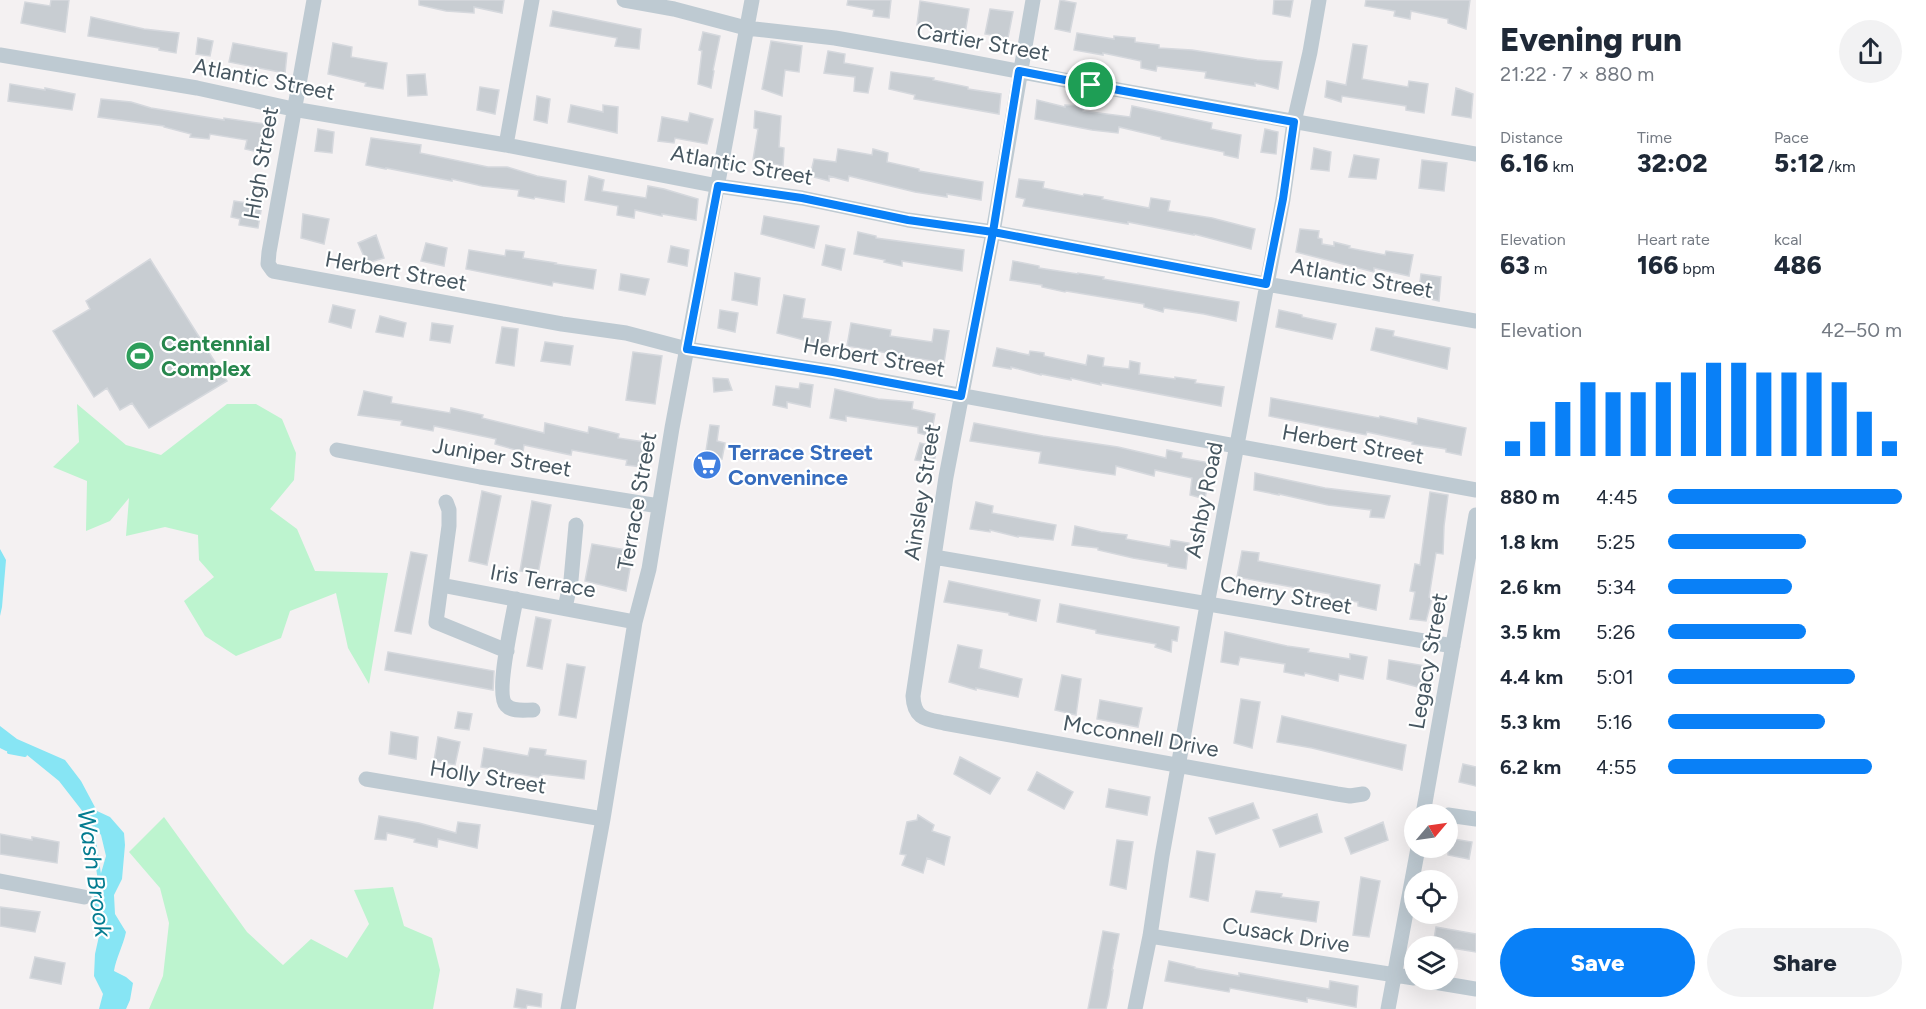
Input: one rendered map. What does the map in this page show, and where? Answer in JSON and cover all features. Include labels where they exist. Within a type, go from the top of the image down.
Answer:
[{"type":"street","name":"High Street","points":[[268,264],[293,108],[314,0]]},
{"type":"street","points":[[506,145],[532,0]]},
{"type":"street","name":"Cartier Street","points":[[624,0],[674,9],[746,28],[835,38],[1476,154]]},
{"type":"street","name":"Terrace Street","points":[[568,1009],[603,819],[635,622],[649,569],[752,0]]},
{"type":"street","name":"Ainsley Street","points":[[916,709],[913,696],[934,557],[1033,0]]},
{"type":"street","name":"Ashby Road","points":[[1135,1009],[1150,936],[1207,604],[1283,199],[1294,122],[1319,0]]},
{"type":"street","name":"Atlantic Street","points":[[0,55],[197,88],[293,108],[506,145],[718,186],[802,198],[908,220],[993,232],[1476,321]]},
{"type":"street","name":"Herbert Street","points":[[268,264],[271,269],[279,272],[562,324],[626,333],[687,349],[833,372],[1476,490]]},
{"type":"street","name":"Juniper Street","points":[[337,450],[480,477],[659,506]]},
{"type":"street","points":[[446,502],[449,510],[449,526],[436,622],[507,651]]},
{"type":"street","name":"Legacy Street","points":[[1426,804],[1476,515]]},
{"type":"street","points":[[565,608],[571,580],[576,525]]},
{"type":"street","name":"Cherry Street","points":[[934,557],[1453,646]]},
{"type":"street","name":"Iris Terrace","points":[[441,585],[635,622]]},
{"type":"street","points":[[516,599],[501,693],[503,701],[510,708],[533,710]]},
{"type":"street","name":"Mcconnell Drive","points":[[916,709],[924,718],[944,723],[1337,794],[1350,796],[1363,794]]},
{"type":"street","name":"Holly Street","points":[[366,779],[603,819]]},
{"type":"street","points":[[1458,817],[1476,819]]},
{"type":"street","points":[[1388,1009],[1416,858]]},
{"type":"street","points":[[0,880],[84,897]]},
{"type":"street","name":"Cusack Drive","points":[[1150,936],[1404,976]]},
{"type":"street","points":[[1458,986],[1476,989]]},
{"type":"green space","points":[[77,404],[126,445],[161,455],[227,404],[256,404],[282,419],[296,453],[294,480],[270,509],[297,529],[315,571],[388,573],[369,684],[348,648],[336,593],[290,611],[281,638],[236,656],[205,636],[184,601],[214,577],[199,560],[198,535],[165,527],[126,536],[129,498],[110,521],[86,531],[87,481],[53,467],[79,442]]},
{"type":"green space","points":[[164,817],[247,932],[283,965],[311,939],[347,958],[369,924],[354,890],[393,887],[404,926],[432,938],[440,970],[433,1009],[149,1009],[163,976],[169,923],[160,888],[129,852]]},
{"type":"water","points":[[0,549],[6,560],[0,616]]},
{"type":"water","points":[[0,726],[17,739],[65,760],[81,781],[97,811],[110,817],[124,833],[122,879],[114,895],[115,914],[126,932],[114,971],[133,983],[126,1009],[99,1009],[103,994],[94,976],[99,936],[92,904],[106,856],[101,835],[59,781],[27,755],[0,748]]},
{"type":"building","points":[[51,0],[69,0],[65,32],[21,23],[25,2],[50,6]]},
{"type":"building","points":[[419,0],[504,0],[502,13],[474,7],[474,13],[446,11],[419,5]]},
{"type":"building","points":[[848,0],[891,0],[889,18],[873,16],[874,10],[847,5]]},
{"type":"building","points":[[1060,0],[1076,3],[1070,32],[1055,29]]},
{"type":"building","points":[[1274,0],[1293,0],[1290,17],[1273,14]]},
{"type":"building","points":[[1366,0],[1470,0],[1466,29],[1448,23],[1448,19],[1411,11],[1410,19],[1394,16],[1395,11],[1365,6]]},
{"type":"building","points":[[920,1],[969,9],[965,34],[917,25]]},
{"type":"building","points":[[990,9],[1013,12],[1008,38],[985,34]]},
{"type":"building","points":[[553,11],[641,29],[639,49],[615,46],[617,38],[550,26]]},
{"type":"building","points":[[91,17],[144,29],[179,33],[176,53],[88,36]]},
{"type":"building","points":[[703,32],[720,36],[711,88],[698,84],[702,51],[699,50]]},
{"type":"building","points":[[1077,33],[1114,39],[1114,36],[1135,38],[1135,42],[1159,45],[1159,48],[1282,62],[1278,89],[1255,83],[1255,86],[1205,78],[1206,72],[1157,66],[1156,71],[1141,68],[1141,61],[1074,50]]},
{"type":"building","points":[[198,38],[213,41],[210,56],[196,54]]},
{"type":"building","points":[[771,41],[802,46],[799,72],[785,70],[782,96],[762,89]]},
{"type":"building","points":[[233,43],[287,53],[285,73],[229,62]]},
{"type":"building","points":[[333,43],[352,47],[351,57],[387,63],[383,89],[365,86],[366,83],[328,74]]},
{"type":"building","points":[[1353,44],[1367,46],[1362,79],[1408,87],[1409,81],[1428,84],[1424,113],[1406,110],[1406,106],[1342,96],[1341,102],[1325,97],[1327,81],[1346,85]]},
{"type":"building","points":[[828,51],[845,54],[844,63],[873,68],[868,93],[854,91],[855,77],[824,73]]},
{"type":"building","points":[[891,72],[934,78],[933,80],[968,87],[968,89],[1001,94],[999,114],[914,99],[915,95],[889,89]]},
{"type":"building","points":[[425,74],[427,95],[408,96],[407,75]]},
{"type":"building","points":[[10,84],[75,94],[72,110],[8,101]]},
{"type":"building","points":[[480,87],[499,90],[495,114],[477,110]]},
{"type":"building","points":[[1456,88],[1473,94],[1471,118],[1452,115]]},
{"type":"building","points":[[537,96],[550,99],[547,123],[534,120]]},
{"type":"building","points":[[101,99],[131,102],[151,108],[224,120],[224,118],[265,124],[262,153],[245,149],[247,140],[210,134],[209,139],[190,137],[191,134],[164,126],[98,117]]},
{"type":"building","points":[[1037,100],[1065,107],[1065,105],[1083,106],[1083,111],[1130,117],[1132,106],[1212,123],[1211,129],[1241,135],[1238,158],[1224,155],[1224,152],[1161,139],[1161,137],[1119,127],[1118,133],[1035,119]]},
{"type":"building","points":[[571,105],[603,112],[603,105],[618,107],[617,133],[568,122]]},
{"type":"building","points":[[755,111],[781,116],[779,147],[784,148],[783,166],[753,160],[758,129],[754,128]]},
{"type":"building","points":[[690,113],[713,119],[707,144],[675,138],[674,143],[658,141],[662,117],[688,122]]},
{"type":"building","points":[[318,129],[334,132],[332,153],[315,151]]},
{"type":"building","points":[[1265,129],[1278,132],[1276,154],[1261,152]]},
{"type":"building","points":[[371,138],[421,145],[420,153],[488,167],[507,167],[537,176],[566,181],[564,202],[518,196],[519,190],[482,186],[366,165]]},
{"type":"building","points":[[1314,148],[1331,152],[1329,171],[1311,169]]},
{"type":"building","points":[[838,149],[872,155],[873,149],[888,153],[887,162],[919,169],[919,171],[983,182],[981,200],[947,194],[947,197],[915,192],[849,176],[848,181],[829,176],[829,181],[810,176],[814,159],[836,162]]},
{"type":"building","points":[[1354,155],[1379,159],[1376,179],[1349,177]]},
{"type":"building","points":[[1422,160],[1447,163],[1444,191],[1419,188]]},
{"type":"building","points":[[589,176],[604,180],[602,191],[646,198],[648,186],[698,199],[696,220],[635,210],[634,218],[617,215],[618,206],[585,200]]},
{"type":"building","points":[[1019,179],[1044,182],[1043,188],[1083,196],[1084,194],[1103,197],[1102,199],[1149,208],[1151,198],[1170,201],[1168,211],[1212,218],[1255,229],[1251,249],[1194,234],[1023,206],[1025,199],[1016,197]]},
{"type":"building","points":[[234,201],[262,205],[258,228],[239,225],[240,219],[231,217]]},
{"type":"building","points":[[303,214],[329,219],[324,244],[301,238]]},
{"type":"building","points":[[764,216],[819,226],[814,248],[761,234]]},
{"type":"building","points":[[1300,229],[1319,231],[1318,238],[1322,239],[1322,244],[1334,246],[1334,242],[1350,246],[1349,248],[1385,255],[1386,251],[1413,255],[1409,276],[1374,268],[1374,272],[1296,252]]},
{"type":"building","points":[[858,232],[876,236],[876,238],[964,250],[962,271],[902,261],[902,266],[854,254]]},
{"type":"building","points":[[376,235],[384,258],[367,263],[358,243]]},
{"type":"building","points":[[426,243],[447,248],[444,266],[421,261]]},
{"type":"building","points":[[826,245],[845,249],[841,270],[822,265]]},
{"type":"building","points":[[671,246],[689,250],[687,266],[668,262]]},
{"type":"building","points":[[469,250],[505,256],[506,250],[524,252],[523,258],[596,270],[593,289],[553,282],[552,286],[466,269]]},
{"type":"building","name":"Centennial Complex","points":[[150,259],[227,381],[149,428],[132,403],[120,410],[107,388],[94,397],[53,331],[90,309],[86,301]]},
{"type":"building","points":[[1013,261],[1039,266],[1039,268],[1104,277],[1103,279],[1239,302],[1236,321],[1164,308],[1163,312],[1144,307],[1144,304],[1065,292],[1042,287],[1042,285],[1010,280]]},
{"type":"building","points":[[735,273],[760,278],[757,305],[732,300]]},
{"type":"building","points":[[621,274],[649,279],[645,295],[619,290]]},
{"type":"building","points":[[1421,274],[1441,277],[1439,301],[1418,296]]},
{"type":"building","points":[[784,295],[805,299],[802,318],[831,322],[827,346],[777,333]]},
{"type":"building","points":[[333,305],[355,310],[351,328],[329,322]]},
{"type":"building","points":[[720,310],[738,313],[735,332],[718,328]]},
{"type":"building","points":[[1279,310],[1336,324],[1332,339],[1276,327]]},
{"type":"building","points":[[380,316],[406,323],[403,337],[376,332]]},
{"type":"building","points":[[432,323],[453,326],[450,343],[430,340]]},
{"type":"building","points":[[851,323],[891,330],[890,336],[932,342],[934,329],[949,331],[944,363],[847,346]]},
{"type":"building","points":[[502,327],[518,329],[514,366],[496,363]]},
{"type":"building","points":[[1376,328],[1394,331],[1393,336],[1450,348],[1447,369],[1371,350]]},
{"type":"building","points":[[545,342],[573,346],[570,365],[541,361]]},
{"type":"building","points":[[997,348],[1029,355],[1030,351],[1044,353],[1044,356],[1086,365],[1088,355],[1104,358],[1103,366],[1129,369],[1130,361],[1140,363],[1139,374],[1196,380],[1195,383],[1224,387],[1221,406],[1101,383],[1101,385],[1071,378],[1071,380],[1041,375],[1011,367],[1011,369],[993,366]]},
{"type":"building","points":[[633,352],[662,356],[655,404],[626,400]]},
{"type":"building","points":[[713,378],[728,379],[732,390],[714,392]]},
{"type":"building","points":[[800,383],[813,385],[810,407],[787,402],[787,408],[773,405],[776,386],[799,389]]},
{"type":"building","points":[[835,389],[878,399],[913,402],[912,409],[935,414],[931,436],[918,433],[918,427],[846,416],[846,421],[830,418]]},
{"type":"building","points":[[364,391],[392,397],[391,403],[450,413],[451,408],[544,433],[545,423],[588,433],[589,427],[619,434],[618,438],[644,442],[642,467],[626,465],[627,460],[572,450],[571,455],[524,445],[523,452],[495,444],[496,439],[434,426],[433,431],[401,425],[402,421],[358,415]]},
{"type":"building","points":[[1271,398],[1417,424],[1418,418],[1466,428],[1461,455],[1446,452],[1446,449],[1412,444],[1413,442],[1367,432],[1366,435],[1269,416]]},
{"type":"building","points":[[974,423],[1118,447],[1166,458],[1167,450],[1182,453],[1181,458],[1211,463],[1205,499],[1190,495],[1192,478],[1155,470],[1154,476],[1116,466],[1115,475],[1039,463],[1041,452],[970,441]]},
{"type":"building","points":[[710,425],[719,426],[717,441],[725,443],[722,459],[716,457],[714,473],[697,470],[701,455],[705,457]]},
{"type":"building","points":[[920,443],[937,447],[934,463],[915,460]]},
{"type":"building","points":[[1255,473],[1325,488],[1390,496],[1384,518],[1370,517],[1371,510],[1328,505],[1254,490]]},
{"type":"building","points":[[482,491],[501,496],[487,565],[469,561]]},
{"type":"building","points":[[1430,492],[1448,495],[1443,554],[1436,553],[1429,597],[1432,598],[1426,621],[1410,619],[1415,592],[1410,591],[1415,564],[1420,565]]},
{"type":"building","points":[[532,501],[551,505],[538,574],[520,571]]},
{"type":"building","points":[[976,502],[993,506],[992,513],[1056,525],[1053,540],[970,529]]},
{"type":"building","points":[[1075,526],[1127,535],[1126,539],[1170,547],[1171,540],[1189,543],[1186,569],[1098,550],[1098,548],[1072,545]]},
{"type":"building","points":[[592,544],[633,551],[626,591],[585,581]]},
{"type":"building","points":[[1242,551],[1259,553],[1258,561],[1380,585],[1376,610],[1358,606],[1358,602],[1330,598],[1330,594],[1237,577]]},
{"type":"building","points":[[411,552],[427,555],[411,634],[395,631]]},
{"type":"building","points":[[949,581],[1040,600],[1036,621],[1009,615],[1009,613],[944,602]]},
{"type":"building","points":[[1060,604],[1179,627],[1177,641],[1172,640],[1171,652],[1155,647],[1156,644],[1096,633],[1096,630],[1057,622]]},
{"type":"building","points":[[536,617],[551,620],[542,669],[527,666]]},
{"type":"building","points":[[1225,632],[1309,649],[1308,652],[1350,659],[1350,654],[1367,657],[1363,679],[1339,674],[1338,681],[1305,673],[1304,676],[1284,672],[1285,664],[1240,657],[1238,665],[1221,662]]},
{"type":"building","points":[[958,645],[982,650],[979,668],[1022,679],[1018,697],[976,688],[976,690],[949,682]]},
{"type":"building","points":[[388,652],[494,671],[493,690],[385,670]]},
{"type":"building","points":[[1389,660],[1426,666],[1422,688],[1387,679]]},
{"type":"building","points":[[567,664],[585,667],[576,718],[559,715]]},
{"type":"building","points":[[1062,675],[1081,679],[1076,715],[1055,710]]},
{"type":"building","points":[[1241,699],[1260,702],[1252,748],[1234,743]]},
{"type":"building","points":[[1100,700],[1142,708],[1138,727],[1097,719]]},
{"type":"building","points":[[458,712],[472,714],[469,730],[455,728]]},
{"type":"building","points":[[1282,716],[1406,745],[1402,770],[1277,742]]},
{"type":"building","points":[[391,732],[418,737],[416,759],[389,754]]},
{"type":"building","points":[[438,737],[460,742],[455,765],[434,761]]},
{"type":"building","points":[[484,748],[528,756],[530,748],[546,750],[545,755],[586,761],[584,779],[542,774],[541,778],[481,767]]},
{"type":"building","points":[[960,757],[1000,778],[990,794],[954,774]]},
{"type":"building","points":[[1463,764],[1476,767],[1476,786],[1459,782]]},
{"type":"building","points":[[1037,772],[1073,792],[1064,809],[1028,790]]},
{"type":"building","points":[[1109,789],[1150,797],[1147,815],[1106,807]]},
{"type":"building","points":[[1253,803],[1259,818],[1216,834],[1209,818]]},
{"type":"building","points":[[1317,814],[1322,832],[1280,847],[1273,830]]},
{"type":"building","points":[[918,815],[934,825],[932,831],[950,837],[944,865],[927,858],[923,873],[902,865],[906,855],[900,854],[907,822],[917,820]]},
{"type":"building","points":[[379,816],[456,833],[458,822],[480,825],[477,848],[438,839],[437,847],[387,833],[386,840],[375,839]]},
{"type":"building","points":[[1383,822],[1388,840],[1351,854],[1345,838]]},
{"type":"building","points":[[0,834],[59,842],[57,863],[0,854]]},
{"type":"building","points":[[1117,840],[1133,842],[1126,889],[1110,885]]},
{"type":"building","points":[[1458,840],[1472,842],[1469,859],[1458,857]]},
{"type":"building","points":[[1197,851],[1215,854],[1208,901],[1190,897]]},
{"type":"building","points":[[1361,877],[1380,881],[1369,937],[1353,935]]},
{"type":"building","points":[[1256,891],[1319,902],[1316,922],[1251,912]]},
{"type":"building","points":[[0,907],[40,912],[35,932],[0,926]]},
{"type":"building","points":[[1436,927],[1476,934],[1476,952],[1458,949],[1458,936],[1434,936]]},
{"type":"building","points":[[1103,931],[1119,934],[1109,996],[1106,1009],[1088,1009]]},
{"type":"building","points":[[35,957],[65,963],[61,984],[30,978]]},
{"type":"building","points":[[1169,961],[1239,976],[1239,973],[1329,989],[1330,981],[1358,986],[1356,1007],[1307,998],[1307,1002],[1230,988],[1229,992],[1165,981]]},
{"type":"building","points":[[517,989],[542,994],[541,1007],[527,1005],[526,1009],[514,1007]]},
{"type":"waterway","name":"Wash Brook","points":[[9,752],[25,755]]},
{"type":"waterway","name":"Wash Brook","points":[[91,820],[100,881]]},
{"type":"place","name":"Centennial Complex","points":[[140,356]]},
{"type":"place","name":"Terrace Street Convenince","points":[[707,465]]},
{"type":"route","points":[[1091,85],[1019,71],[993,232],[961,396],[833,372],[687,349],[718,186],[802,198],[908,220],[993,232],[1266,284],[1283,199],[1294,122],[1091,85]]}]
